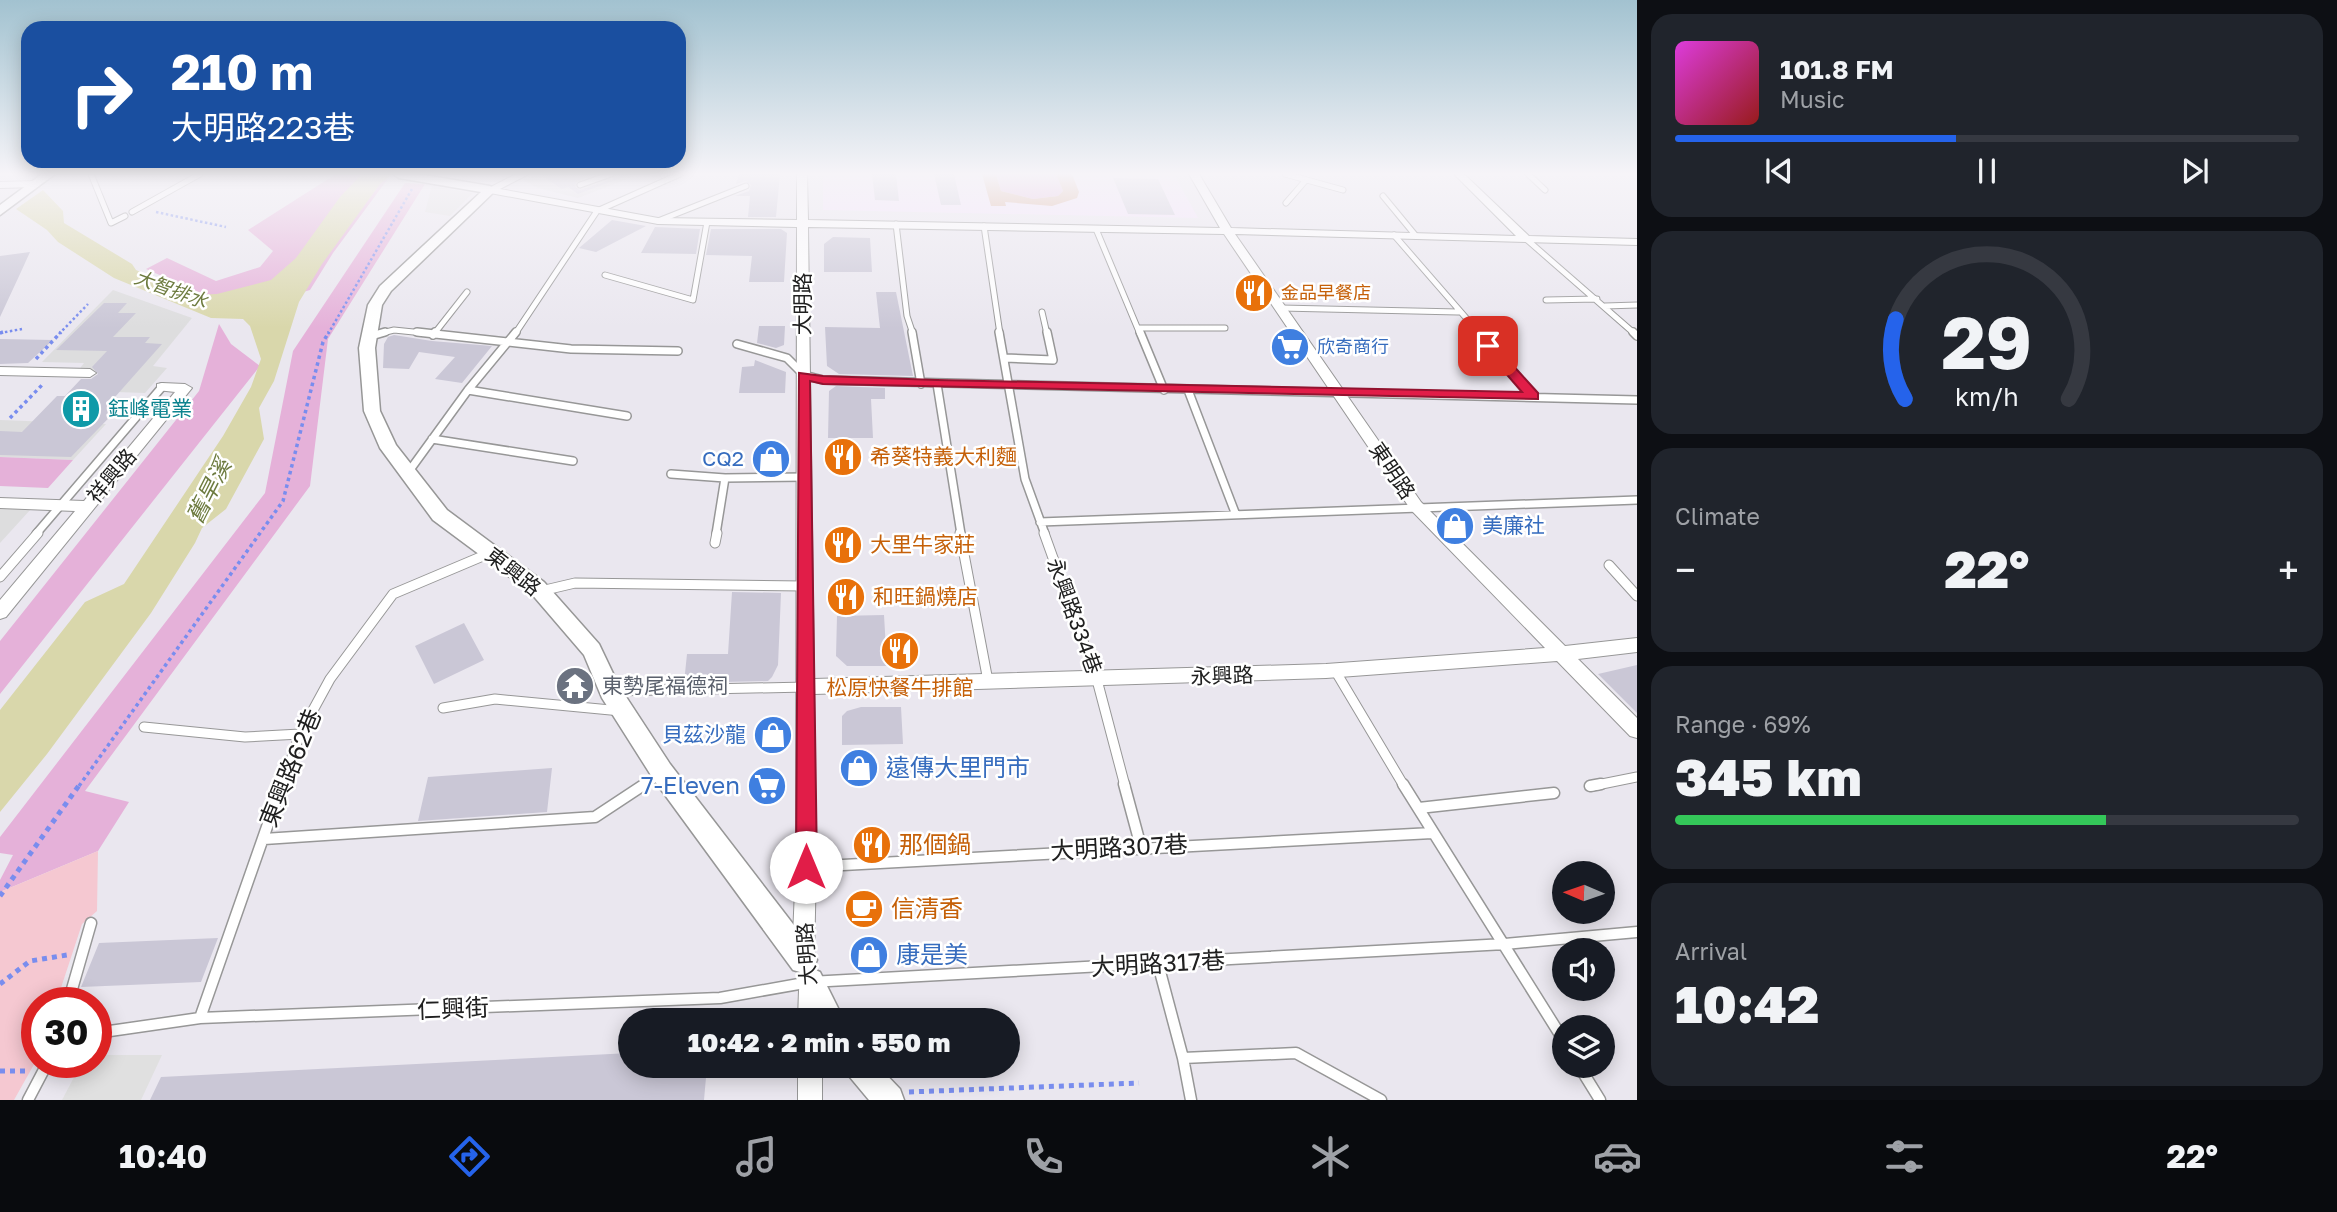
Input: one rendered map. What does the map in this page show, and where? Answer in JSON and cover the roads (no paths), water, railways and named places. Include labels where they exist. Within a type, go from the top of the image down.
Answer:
[{"type":"street","name":"東興路","points":[[453,225],[385,289],[375,305],[368,337],[372,411],[378,429],[407,474],[440,515],[541,591],[592,650],[610,691],[662,772],[806,971],[824,1008]]},
{"type":"street","name":"大明路","points":[[803,225],[806,477],[803,586],[806,687],[806,971],[809,1008]]},
{"type":"street","points":[[955,225],[1637,242]]},
{"type":"street","name":"東明路","points":[[1224,225],[1416,506],[1637,730]]},
{"type":"street","points":[[1512,225],[1525,238]]},
{"type":"street","points":[[0,371],[90,373]]},
{"type":"street","name":"祥興路","points":[[0,612],[185,388],[162,387]]},
{"type":"street","points":[[0,503],[88,506]]},
{"type":"street","name":"永興路","points":[[806,687],[1336,671],[1562,654],[1637,645]]},
{"type":"street","points":[[810,1078],[810,1100]]},
{"type":"street","points":[[870,1078],[886,1096]]},
{"type":"lane","points":[[407,474],[468,390],[510,341],[587,225]]},
{"type":"lane","points":[[605,275],[693,300],[706,225]]},
{"type":"lane","points":[[896,225],[907,316],[916,345],[921,384]]},
{"type":"lane","points":[[1407,225],[1416,236]]},
{"type":"lane","name":"永興路334巷","points":[[984,226],[1007,385],[1025,479],[1097,680],[1141,847]]},
{"type":"lane","points":[[1096,229],[1164,390]]},
{"type":"lane","points":[[1394,235],[1533,396]]},
{"type":"lane","points":[[1525,238],[1637,336]]},
{"type":"lane","points":[[433,335],[467,292]]},
{"type":"lane","points":[[1546,300],[1597,299]]},
{"type":"lane","points":[[1605,306],[1637,305]]},
{"type":"lane","points":[[1281,308],[1458,312]]},
{"type":"lane","points":[[1005,358],[1053,360],[1042,312]]},
{"type":"lane","points":[[1139,328],[1225,328]]},
{"type":"lane","points":[[368,337],[394,330],[571,349],[678,351]]},
{"type":"lane","points":[[737,344],[787,358],[804,375],[823,380],[1637,400]]},
{"type":"lane","points":[[937,384],[953,494],[988,681]]},
{"type":"lane","name":"祥興路","points":[[0,577],[162,387]]},
{"type":"lane","points":[[468,390],[627,416]]},
{"type":"lane","points":[[1188,390],[1236,515]]},
{"type":"lane","points":[[432,439],[573,461]]},
{"type":"lane","points":[[671,474],[725,478],[806,477]]},
{"type":"lane","points":[[715,543],[725,478]]},
{"type":"lane","points":[[1040,522],[1416,506],[1637,500]]},
{"type":"lane","name":"東興路62巷","points":[[200,1018],[300,734],[330,679],[393,594],[489,553]]},
{"type":"lane","points":[[1609,565],[1637,596]]},
{"type":"lane","points":[[541,591],[575,583],[803,586]]},
{"type":"lane","points":[[1336,671],[1432,833],[1552,1021]]},
{"type":"lane","points":[[610,691],[806,687]]},
{"type":"lane","points":[[443,708],[495,699],[623,711]]},
{"type":"lane","points":[[144,727],[245,737],[300,734]]},
{"type":"lane","points":[[264,838],[595,817],[662,772]]},
{"type":"lane","points":[[1590,786],[1637,777]]},
{"type":"lane","points":[[1419,808],[1554,793]]},
{"type":"lane","name":"大明路307巷","points":[[806,867],[1432,833]]},
{"type":"lane","points":[[73,987],[91,923]]},
{"type":"lane","name":"大明路317巷","points":[[806,971],[1158,964],[1505,944],[1637,932]]},
{"type":"lane","points":[[1158,964],[1183,1058],[1191,1100]]},
{"type":"lane","name":"仁興街","points":[[112,1031],[200,1018],[720,998],[806,971]]},
{"type":"lane","points":[[1183,1058],[1296,1054],[1381,1100]]},
{"type":"lane","points":[[28,1100],[40,1078]]},
{"type":"lane","points":[[1586,1078],[1600,1100]]},
{"type":"water","name":"舊旱溪","points":[[40,225],[68,225],[132,264],[136,270],[192,295],[217,294],[271,280],[296,258],[320,225],[350,225],[299,302],[274,381],[259,408],[264,439],[226,509],[202,528],[151,613],[47,754],[0,812],[0,710],[85,602],[124,584],[223,436],[251,387],[261,359],[250,326],[243,319],[211,318],[114,278],[58,242]]},
{"type":"place","name":"金品早餐店","points":[[1254,293]]},
{"type":"place","name":"欣奇商行","points":[[1290,347]]},
{"type":"place","name":"鈺峰電業","points":[[81,409]]},
{"type":"place","name":"希葵特義大利麵","points":[[843,457]]},
{"type":"place","name":"CQ2","points":[[771,459]]},
{"type":"place","name":"美廉社","points":[[1455,526]]},
{"type":"place","name":"大里牛家莊","points":[[843,545]]},
{"type":"place","name":"和旺鍋燒店","points":[[846,597]]},
{"type":"place","name":"松原快餐牛排館","points":[[900,651]]},
{"type":"place","name":"東勢尾福德祠","points":[[575,686]]},
{"type":"place","name":"貝茲沙龍","points":[[773,735]]},
{"type":"place","name":"遠傳大里門市","points":[[859,768]]},
{"type":"place","name":"7-Eleven","points":[[767,786]]},
{"type":"place","name":"那個鍋","points":[[872,845]]},
{"type":"place","name":"信清香","points":[[864,909]]},
{"type":"place","name":"康是美","points":[[869,955]]},
{"type":"water label","name":"大智排水","points":[[171,289]]}]
